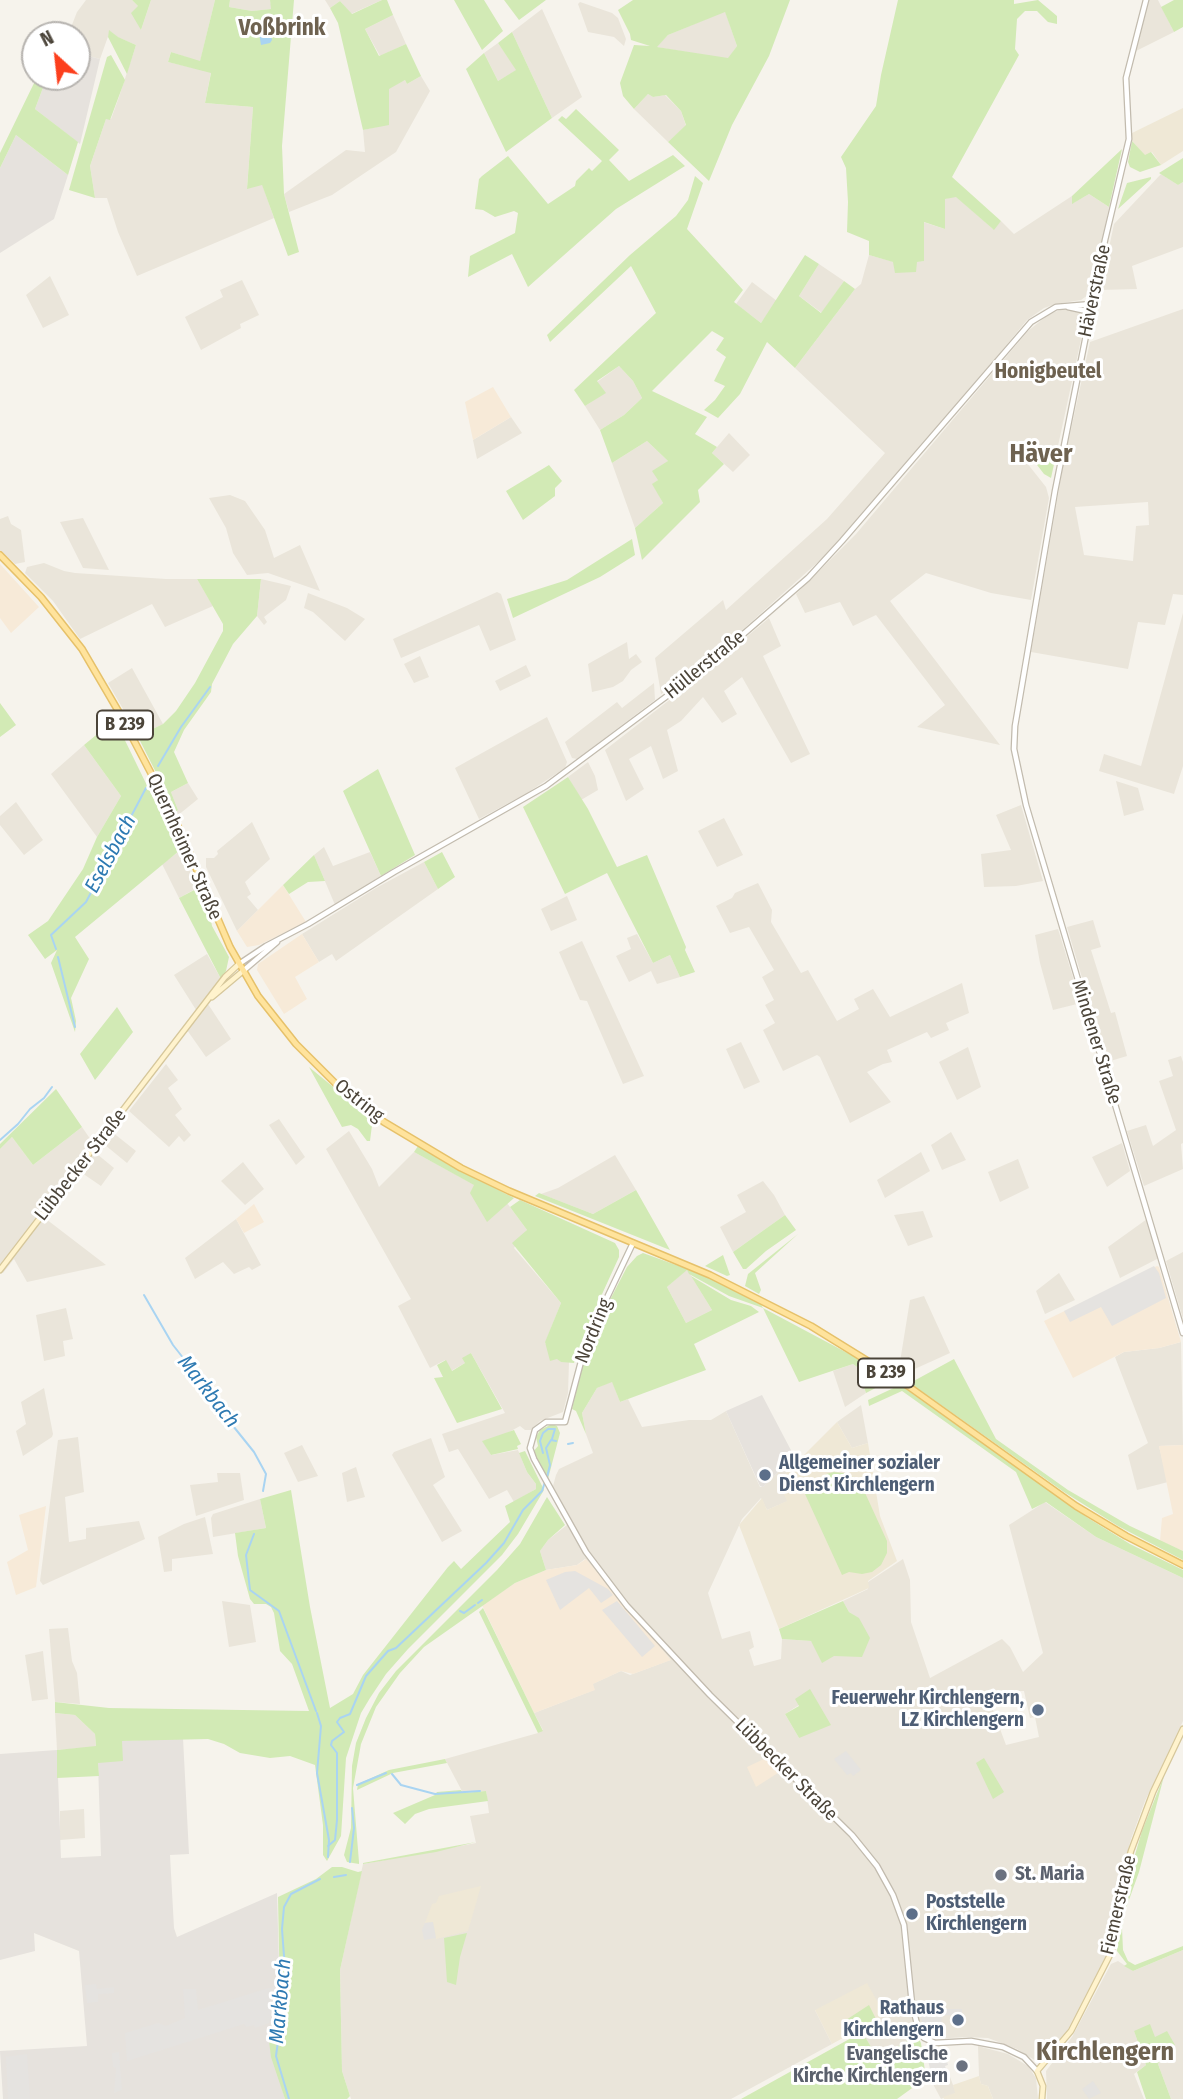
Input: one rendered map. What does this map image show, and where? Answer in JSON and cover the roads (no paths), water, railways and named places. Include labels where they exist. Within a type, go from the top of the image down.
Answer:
[{"type":"main road","name":"Quernheimer Straße","points":[[0,555],[41,597],[82,649],[174,817],[220,928],[243,971]]},
{"type":"main road","name":"Hüllerstraße","points":[[162,1060],[225,977],[239,964]]},
{"type":"main road","name":"Hüllerstraße","points":[[202,1008],[231,979],[243,971]]},
{"type":"main road","name":"Ostring","points":[[243,971],[286,1033],[326,1076],[352,1099],[422,1146],[461,1168],[633,1244]]},
{"type":"main road","name":"Lübbecker Straße","points":[[0,1270],[162,1060]]},
{"type":"main road","name":"B 239","points":[[633,1244],[710,1275],[811,1326],[908,1387],[1076,1506],[1126,1536],[1183,1565]]},
{"type":"main road","name":"Fiemerstraße","points":[[1037,2071],[1071,2031],[1112,1951],[1120,1889],[1130,1851],[1153,1792],[1183,1729]]},
{"type":"main road","points":[[1037,2071],[1043,2086],[1042,2099]]},
{"type":"street","name":"Häverstraße","points":[[1014,749],[1015,726],[1041,564],[1092,304],[1129,139],[1126,78],[1146,0]]},
{"type":"street","name":"Hüllerstraße","points":[[239,964],[546,786],[702,670],[808,578],[899,477],[1024,329],[1056,307],[1092,304]]},
{"type":"street","points":[[1056,307],[1074,307],[1091,312]]},
{"type":"street","name":"Mindener Straße","points":[[1014,749],[1026,805],[1183,1333]]},
{"type":"street","name":"Hüllerstraße","points":[[243,971],[283,937]]},
{"type":"street","name":"Nordring","points":[[565,1422],[590,1334],[633,1244]]},
{"type":"street","name":"Lübbecker Straße","points":[[565,1422],[546,1422],[533,1433],[530,1448],[551,1492],[591,1560],[627,1606],[710,1695],[856,1838],[877,1866],[896,1902],[904,1925],[912,2004],[918,2028],[924,2038],[935,2043],[971,2041],[1003,2047],[1024,2057],[1037,2071]]},
{"type":"water","points":[[263,27],[270,28],[272,40],[261,45],[259,33]]},
{"type":"waterway","name":"Eselsbach","points":[[158,766],[181,727],[210,687]]},
{"type":"waterway","name":"Eselsbach","points":[[56,949],[51,935],[86,902],[146,788]]},
{"type":"waterway","name":"Eselsbach","points":[[58,957],[75,1027]]},
{"type":"waterway","name":"Eselsbach","points":[[0,1140],[52,1087]]},
{"type":"waterway","name":"Markbach","points":[[144,1295],[173,1345],[254,1452],[266,1474],[263,1491]]},
{"type":"waterway","points":[[543,1453],[540,1441],[543,1433],[548,1429],[555,1429],[552,1439]]},
{"type":"waterway","points":[[547,1477],[550,1465],[546,1448],[551,1440],[556,1441]]},
{"type":"waterway","points":[[568,1444],[573,1443]]},
{"type":"waterway","points":[[328,1846],[335,1840],[337,1820],[337,1753],[331,1745],[332,1741],[344,1732],[337,1722],[350,1714],[366,1676],[388,1651],[396,1648],[504,1543],[523,1510],[542,1491],[545,1482]]},
{"type":"waterway","name":"Markbach","points":[[254,1534],[246,1555],[250,1590],[279,1611],[316,1711]]},
{"type":"waterway","points":[[478,1603],[482,1600]]},
{"type":"waterway","points":[[460,1611],[464,1613],[475,1605]]},
{"type":"waterway","name":"Markbach","points":[[317,1713],[321,1726],[317,1773],[329,1840],[328,1857]]},
{"type":"waterway","points":[[357,1785],[386,1773]]},
{"type":"waterway","points":[[392,1774],[401,1785],[435,1794],[480,1791]]},
{"type":"waterway","points":[[350,1862],[354,1828],[352,1808]]},
{"type":"waterway","points":[[334,1877],[346,1875]]},
{"type":"waterway","name":"Markbach","points":[[289,2099],[276,2056],[286,1983],[282,1929],[284,1907],[291,1894],[320,1879]]},
{"type":"place","name":"Allgemeiner sozialer Dienst Kirchlengern","points":[[765,1475]]},
{"type":"place","name":"Feuerwehr Kirchlengern, LZ Kirchlengern","points":[[1038,1710]]},
{"type":"place","name":"St. Maria","points":[[1001,1875]]},
{"type":"place","name":"Poststelle Kirchlengern","points":[[912,1914]]},
{"type":"place","name":"Rathaus Kirchlengern","points":[[958,2020]]},
{"type":"place","name":"Evangelische Kirche Kirchlengern","points":[[962,2066]]},
{"type":"district","name":"Voßbrink","points":[[282,29]]},
{"type":"district","name":"Honigbeutel","points":[[1048,372]]},
{"type":"district","name":"Häver","points":[[1041,455]]},
{"type":"district","name":"Kirchlengern","points":[[1105,2053]]}]
